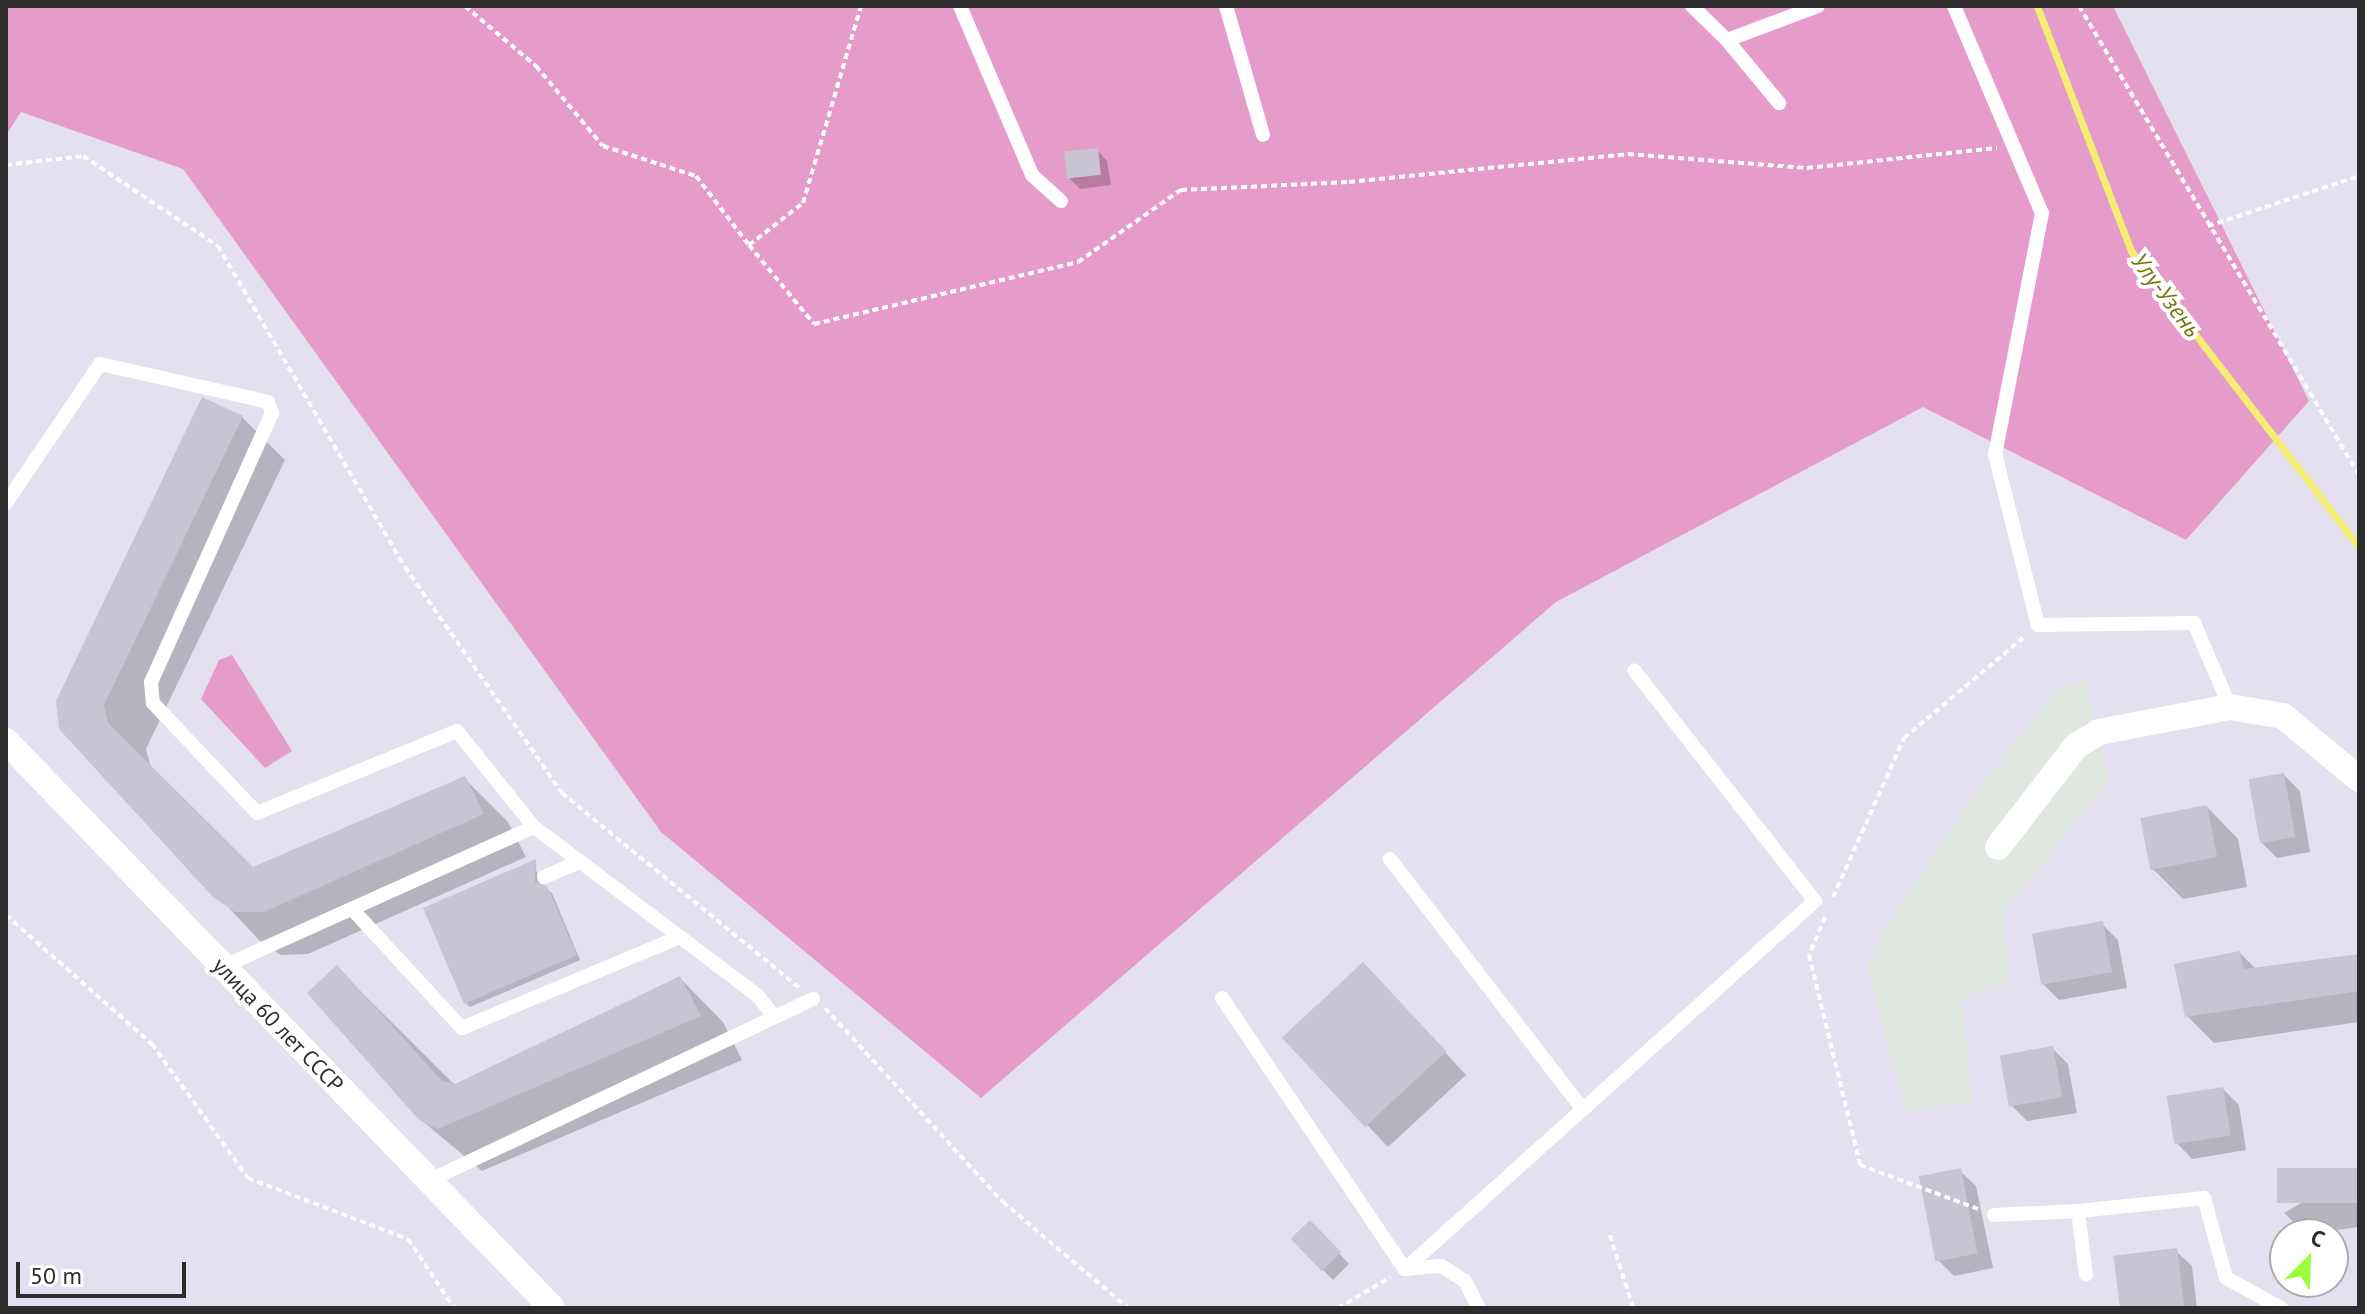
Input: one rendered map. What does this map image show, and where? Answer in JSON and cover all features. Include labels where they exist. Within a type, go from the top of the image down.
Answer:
[{"type":"street","points":[[1998,847],[2076,746],[2099,732],[2230,707],[2283,716],[2359,779]]},
{"type":"street","name":"улица 60 лет СССР","points":[[6,741],[552,1308]]},
{"type":"lane","points":[[960,6],[1032,175],[1061,201]]},
{"type":"lane","points":[[1226,6],[1263,135]]},
{"type":"lane","points":[[1692,6],[1727,40],[1779,103]]},
{"type":"lane","points":[[1727,40],[1818,6]]},
{"type":"lane","points":[[1954,6],[2042,213],[1995,454],[2038,625],[2194,623],[2230,707]]},
{"type":"lane","points":[[6,503],[100,364],[268,402],[272,413],[151,682],[153,703],[257,813],[457,731],[534,827],[680,937],[775,1017]]},
{"type":"lane","points":[[1405,1269],[1581,1107],[1815,901],[1634,670]]},
{"type":"lane","points":[[222,967],[534,827]]},
{"type":"lane","points":[[1390,859],[1581,1107]]},
{"type":"lane","points":[[544,877],[580,862]]},
{"type":"lane","points":[[352,909],[462,1028],[680,937]]},
{"type":"lane","points":[[1222,998],[1405,1269]]},
{"type":"lane","points":[[428,1181],[813,999]]},
{"type":"lane","points":[[1994,1215],[2078,1211],[2204,1198],[2226,1278],[2281,1308]]},
{"type":"lane","points":[[2078,1211],[2086,1275]]},
{"type":"lane","points":[[1405,1269],[1441,1266],[1465,1281],[1479,1308]]},
{"type":"path","points":[[465,6],[536,66],[603,146],[696,176],[814,324],[1078,262],[1181,190],[1349,182],[1628,154],[1807,168],[2011,145]]},
{"type":"path","points":[[749,245],[803,203],[861,6]]},
{"type":"path","points":[[2079,6],[2359,475]]},
{"type":"path","points":[[6,165],[83,156],[218,246],[405,567],[562,793],[813,999],[1003,1202],[1128,1308]]},
{"type":"path","points":[[2208,226],[2359,176]]},
{"type":"path","points":[[1994,1215],[1860,1165],[1809,955],[1904,738],[2038,625]]},
{"type":"path","points":[[6,915],[152,1044],[248,1178],[408,1239],[454,1308]]},
{"type":"path","points":[[1610,1235],[1633,1308]]},
{"type":"path","points":[[1338,1308],[1405,1269]]},
{"type":"shaded area","points":[[6,6],[2113,6],[2309,401],[2186,540],[1923,407],[1556,602],[981,1098],[661,832],[183,169],[21,112],[6,135]]},
{"type":"shaded area","points":[[232,655],[292,751],[265,768],[201,699],[219,660]]},
{"type":"shaded area","points":[[2086,680],[2109,781],[2003,912],[2010,980],[1962,999],[1972,1102],[1906,1112],[1868,968],[1882,931],[1981,784],[2057,690]]},
{"type":"building","points":[[1098,148],[1101,175],[1067,178],[1064,152]]},
{"type":"building","points":[[202,397],[243,416],[104,705],[108,723],[253,867],[465,776],[484,814],[264,912],[235,912],[213,897],[59,729],[56,701]]},
{"type":"building","points":[[2284,773],[2295,837],[2260,843],[2249,779]]},
{"type":"building","points":[[2207,805],[2217,857],[2150,870],[2140,818]]},
{"type":"building","points":[[536,859],[535,882],[547,886],[577,955],[464,1004],[423,908]]},
{"type":"building","points":[[2103,921],[2112,972],[2041,985],[2032,934]]},
{"type":"building","points":[[2240,951],[2244,969],[2359,954],[2359,991],[2185,1017],[2174,964]]},
{"type":"building","points":[[1363,962],[1446,1051],[1365,1127],[1282,1038]]},
{"type":"building","points":[[337,965],[442,1081],[455,1084],[680,976],[701,1016],[438,1129],[419,1120],[307,993]]},
{"type":"building","points":[[2053,1046],[2062,1097],[2009,1107],[2000,1055]]},
{"type":"building","points":[[2223,1087],[2231,1135],[2174,1144],[2167,1096]]},
{"type":"building","points":[[1961,1168],[1978,1253],[1935,1262],[1919,1176]]},
{"type":"building","points":[[2277,1168],[2359,1168],[2359,1203],[2277,1203]]},
{"type":"building","points":[[1310,1220],[1341,1252],[1322,1271],[1291,1239]]},
{"type":"building","points":[[2177,1248],[2184,1308],[2120,1308],[2113,1256]]},
{"type":"waterway","name":"Улу-Узень","points":[[2037,6],[2131,251],[2359,547]]}]
